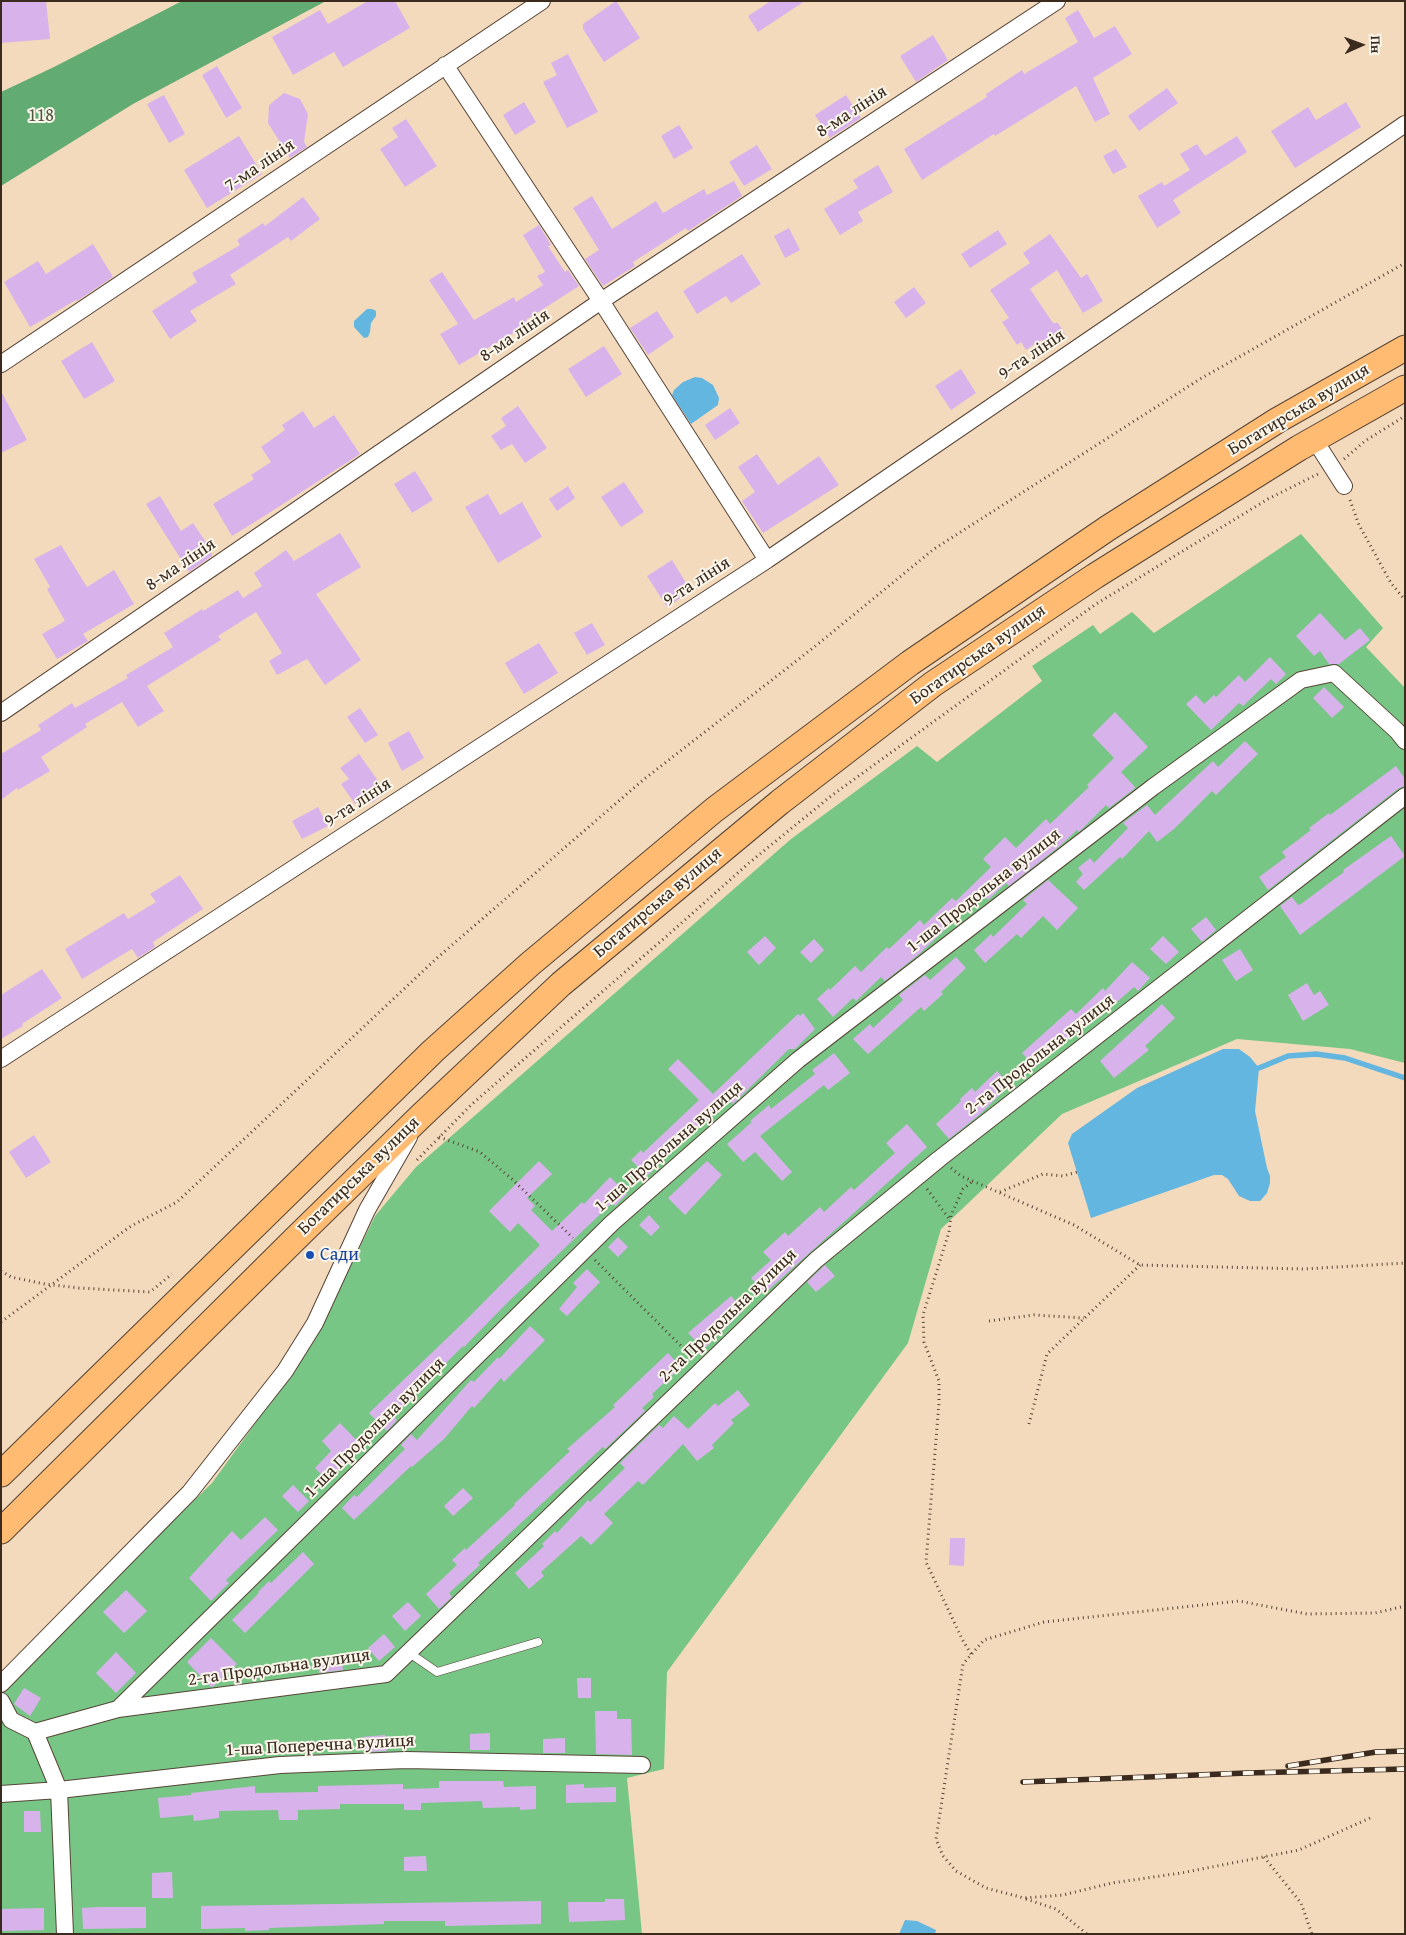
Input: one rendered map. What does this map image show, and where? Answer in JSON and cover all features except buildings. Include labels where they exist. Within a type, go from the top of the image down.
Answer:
[{"type":"main road","name":"Богатирська вулиця","points":[[1,1474],[433,1050],[530,964],[714,810],[910,663],[1108,528],[1278,420],[1405,348]]},
{"type":"main road","name":"Богатирська вулиця","points":[[1,1531],[273,1260],[422,1115],[561,984],[780,802],[933,684],[1095,576],[1314,439],[1405,388]]},
{"type":"street","name":"7-ма лінія","points":[[1,364],[542,1]]},
{"type":"street","name":"8-ма лінія","points":[[1,713],[601,301],[1056,1]]},
{"type":"street","points":[[445,65],[601,301],[767,560]]},
{"type":"street","name":"9-та лінія","points":[[1,1059],[767,560],[1405,124]]},
{"type":"street","points":[[1314,439],[1344,486]]},
{"type":"street","name":"1-ша Продольна вулиця","points":[[118,1709],[612,1222],[798,1060],[1152,787],[1301,680],[1334,673],[1397,731],[1405,741]]},
{"type":"street","name":"2-га Продольна вулиця","points":[[35,1732],[118,1709],[386,1674],[816,1260],[939,1159],[1405,796]]},
{"type":"street","points":[[1,1684],[190,1492],[285,1372],[315,1323],[367,1210],[422,1115]]},
{"type":"street","points":[[1,1701],[11,1720],[35,1732],[59,1790],[65,1934]]},
{"type":"street","name":"1-ша Поперечна вулиця","points":[[1,1794],[59,1790],[280,1765],[406,1760],[642,1764]]},
{"type":"lane","points":[[408,1652],[437,1672],[538,1642]]},
{"type":"path","points":[[1,1322],[132,1226],[177,1202],[437,958],[643,780],[814,648],[934,549],[1200,379],[1405,263]]},
{"type":"path","points":[[1344,486],[1360,525],[1391,583],[1405,600]]},
{"type":"path","points":[[411,1166],[472,1104],[668,936],[749,863],[831,796],[1096,604],[1268,499]]},
{"type":"path","points":[[939,1159],[961,1176],[1074,1225],[1140,1264],[1303,1269],[1405,1263]]},
{"type":"path","points":[[1000,1192],[1043,1174],[1063,1176],[1077,1172]]},
{"type":"path","points":[[917,1177],[936,1200],[950,1222]]},
{"type":"path","points":[[971,1654],[926,1562],[939,1403],[939,1381],[924,1342],[923,1314],[949,1232],[951,1215],[963,1189],[973,1181]]},
{"type":"path","points":[[1029,1424],[1046,1354],[1140,1264]]},
{"type":"path","points":[[1,1271],[11,1277],[52,1285],[150,1292],[176,1270]]},
{"type":"path","points":[[989,1321],[1034,1315],[1084,1318]]},
{"type":"path","points":[[1087,1934],[1056,1909],[986,1888],[956,1871],[943,1856],[936,1840],[962,1664],[984,1640],[1044,1622],[1239,1601],[1307,1614],[1376,1613],[1405,1606]]},
{"type":"path","points":[[1024,1898],[1063,1895],[1112,1883],[1181,1873],[1299,1850],[1370,1818]]},
{"type":"path","points":[[1264,1857],[1301,1903],[1312,1934]]},
{"type":"green space","name":"118","points":[[182,1],[326,1],[133,104],[1,186],[1,92]]},
{"type":"green space","points":[[1301,534],[1383,628],[1366,647],[1405,688],[1405,1063],[1350,1049],[1237,1039],[1062,1114],[941,1229],[908,1343],[667,1672],[664,1769],[627,1778],[642,1934],[1,1934],[1,1689],[212,1483],[275,1396],[333,1302],[375,1216],[416,1167],[791,839],[917,746],[937,762],[1042,681],[1032,666],[1093,625],[1100,634],[1132,612],[1154,633]]},
{"type":"water","points":[[367,309],[376,311],[376,316],[371,323],[368,337],[364,338],[354,327],[354,321]]},
{"type":"water","points":[[695,377],[702,378],[713,385],[719,398],[718,405],[691,424],[672,395],[674,390],[683,382]]},
{"type":"water","points":[[1223,1049],[1239,1049],[1250,1057],[1259,1068],[1255,1111],[1270,1176],[1267,1193],[1260,1201],[1250,1201],[1239,1196],[1228,1179],[1222,1175],[1214,1175],[1091,1218],[1068,1143],[1072,1134],[1137,1088]]},
{"type":"water","points":[[905,1920],[917,1921],[936,1930],[935,1934],[899,1934]]},
{"type":"waterway","points":[[1259,1068],[1288,1056],[1316,1054],[1345,1058],[1405,1078]]},
{"type":"railway","points":[[1288,1766],[1376,1752],[1405,1751]]},
{"type":"railway","points":[[1023,1782],[1405,1769]]},
{"type":"place","name":"Сади","points":[[310,1255]]}]
